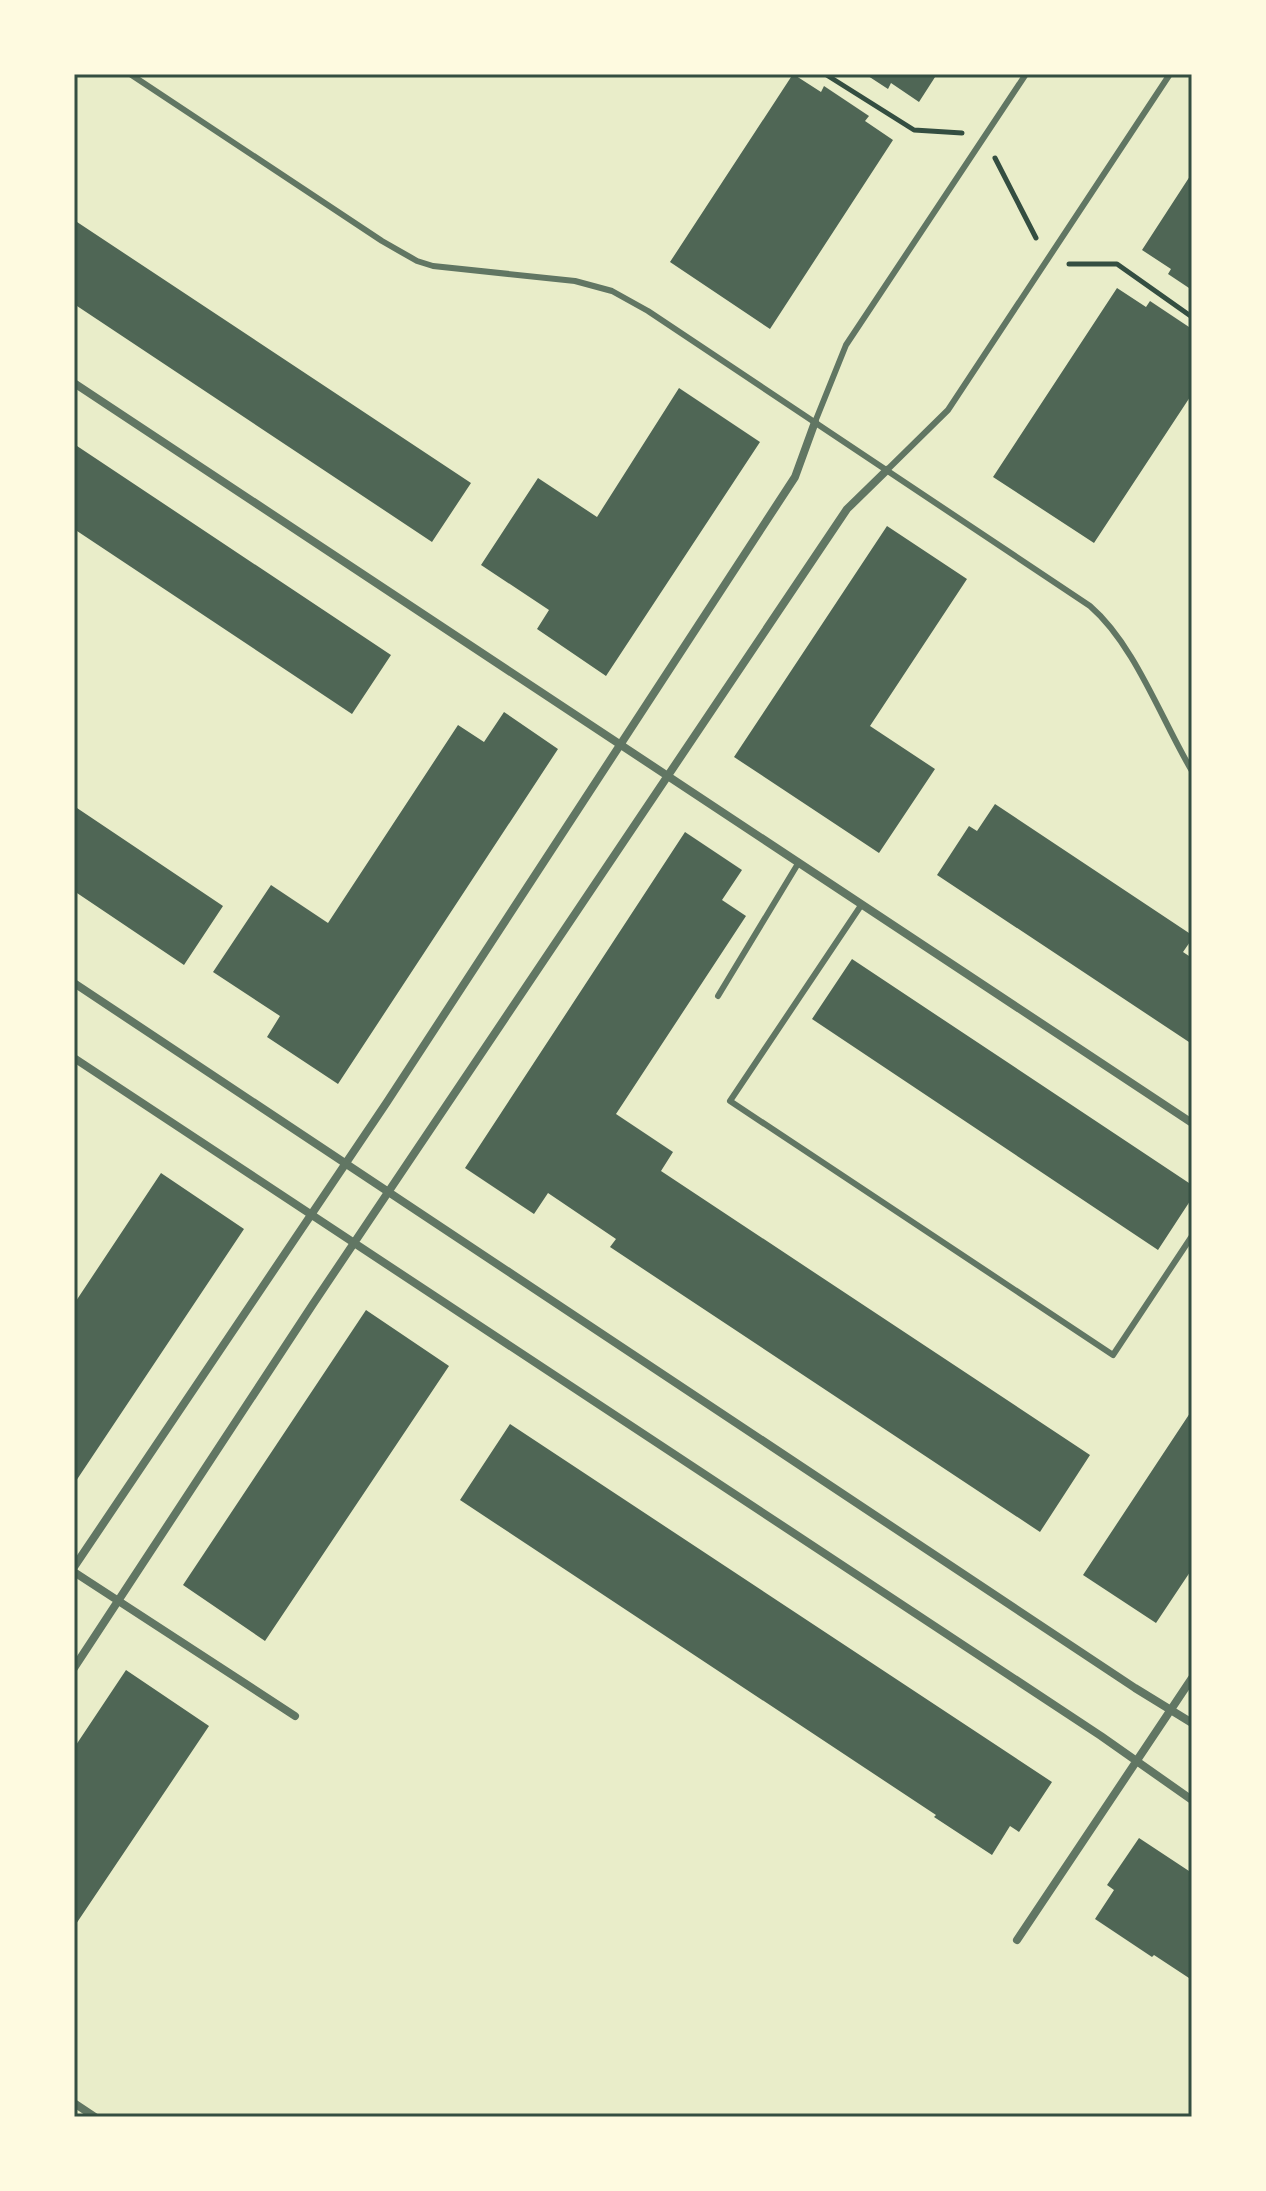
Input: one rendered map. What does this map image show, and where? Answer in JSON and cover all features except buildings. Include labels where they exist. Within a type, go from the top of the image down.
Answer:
[{"type":"street","points":[[74,383],[1192,1123]]},
{"type":"street","points":[[295,1716],[74,1570],[795,477],[815,422]]},
{"type":"street","points":[[74,1668],[313,1304],[847,509],[887,470]]},
{"type":"street","points":[[74,983],[1192,1723]]},
{"type":"street","points":[[74,1058],[1192,1800]]},
{"type":"street","points":[[1017,1940],[1192,1678]]},
{"type":"street","points":[[74,2103],[92,2116]]},
{"type":"lane","points":[[130,74],[417,261],[453,269],[575,281],[612,291],[648,311],[1074,594],[1102,617],[1121,640],[1192,771]]},
{"type":"lane","points":[[815,422],[846,345],[1026,74]]},
{"type":"lane","points":[[887,470],[948,410],[1170,74]]},
{"type":"lane","points":[[718,996],[799,862]]},
{"type":"lane","points":[[862,904],[730,1101],[1113,1355],[1192,1236]]},
{"type":"path","points":[[825,74],[914,130],[967,133]]},
{"type":"path","points":[[993,154],[1037,241]]},
{"type":"path","points":[[1068,264],[1117,264],[1192,317]]}]
